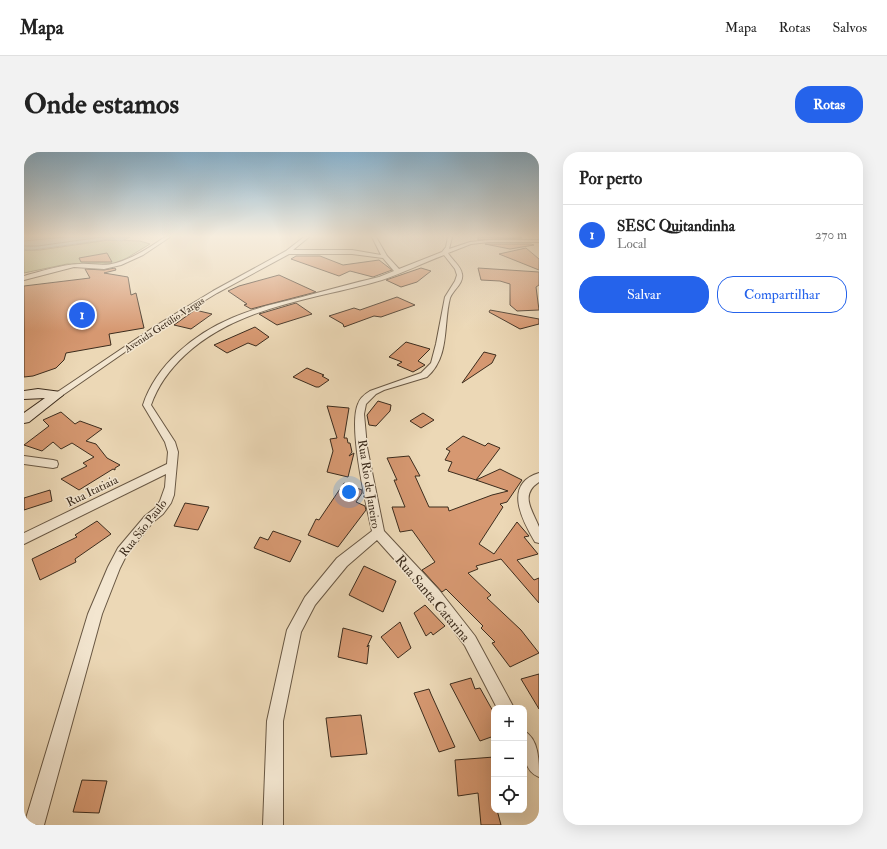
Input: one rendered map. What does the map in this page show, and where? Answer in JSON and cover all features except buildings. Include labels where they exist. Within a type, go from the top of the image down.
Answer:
[{"type":"street","points":[[24,278],[60,268]]},
{"type":"street","name":"Avenida Getúlio Vargas","points":[[24,418],[159,326],[215,292],[258,268]]},
{"type":"street","points":[[395,268],[398,272]]},
{"type":"street","name":"Rua São Paulo","points":[[34,825],[95,614],[114,567],[122,552],[149,519],[165,503],[170,487],[173,452],[170,442],[147,405],[152,390],[172,363],[195,342],[216,328],[255,311],[382,278],[406,268]]},
{"type":"street","name":"Rua Rio de Janeiro","points":[[273,825],[275,721],[294,630],[310,601],[342,562],[378,533],[360,428],[360,410],[367,397],[387,387],[421,376],[430,370],[434,365],[439,350],[443,318],[448,295],[459,280],[459,272],[456,268]]},
{"type":"street","points":[[24,395],[38,393],[57,395]]},
{"type":"street","points":[[24,460],[53,464]]},
{"type":"street","name":"Rua Itatiaia","points":[[24,539],[172,466]]},
{"type":"street","points":[[539,477],[530,483],[526,490],[523,502],[527,518],[539,538]]},
{"type":"street","name":"Rua Santa Catarina","points":[[378,533],[434,594],[470,641],[504,705]]},
{"type":"street","points":[[525,741],[539,768]]},
{"type":"green space","points":[[24,268],[46,268],[24,273]]},
{"type":"place","name":"SESC Quitandinha","points":[[82,315]]}]
